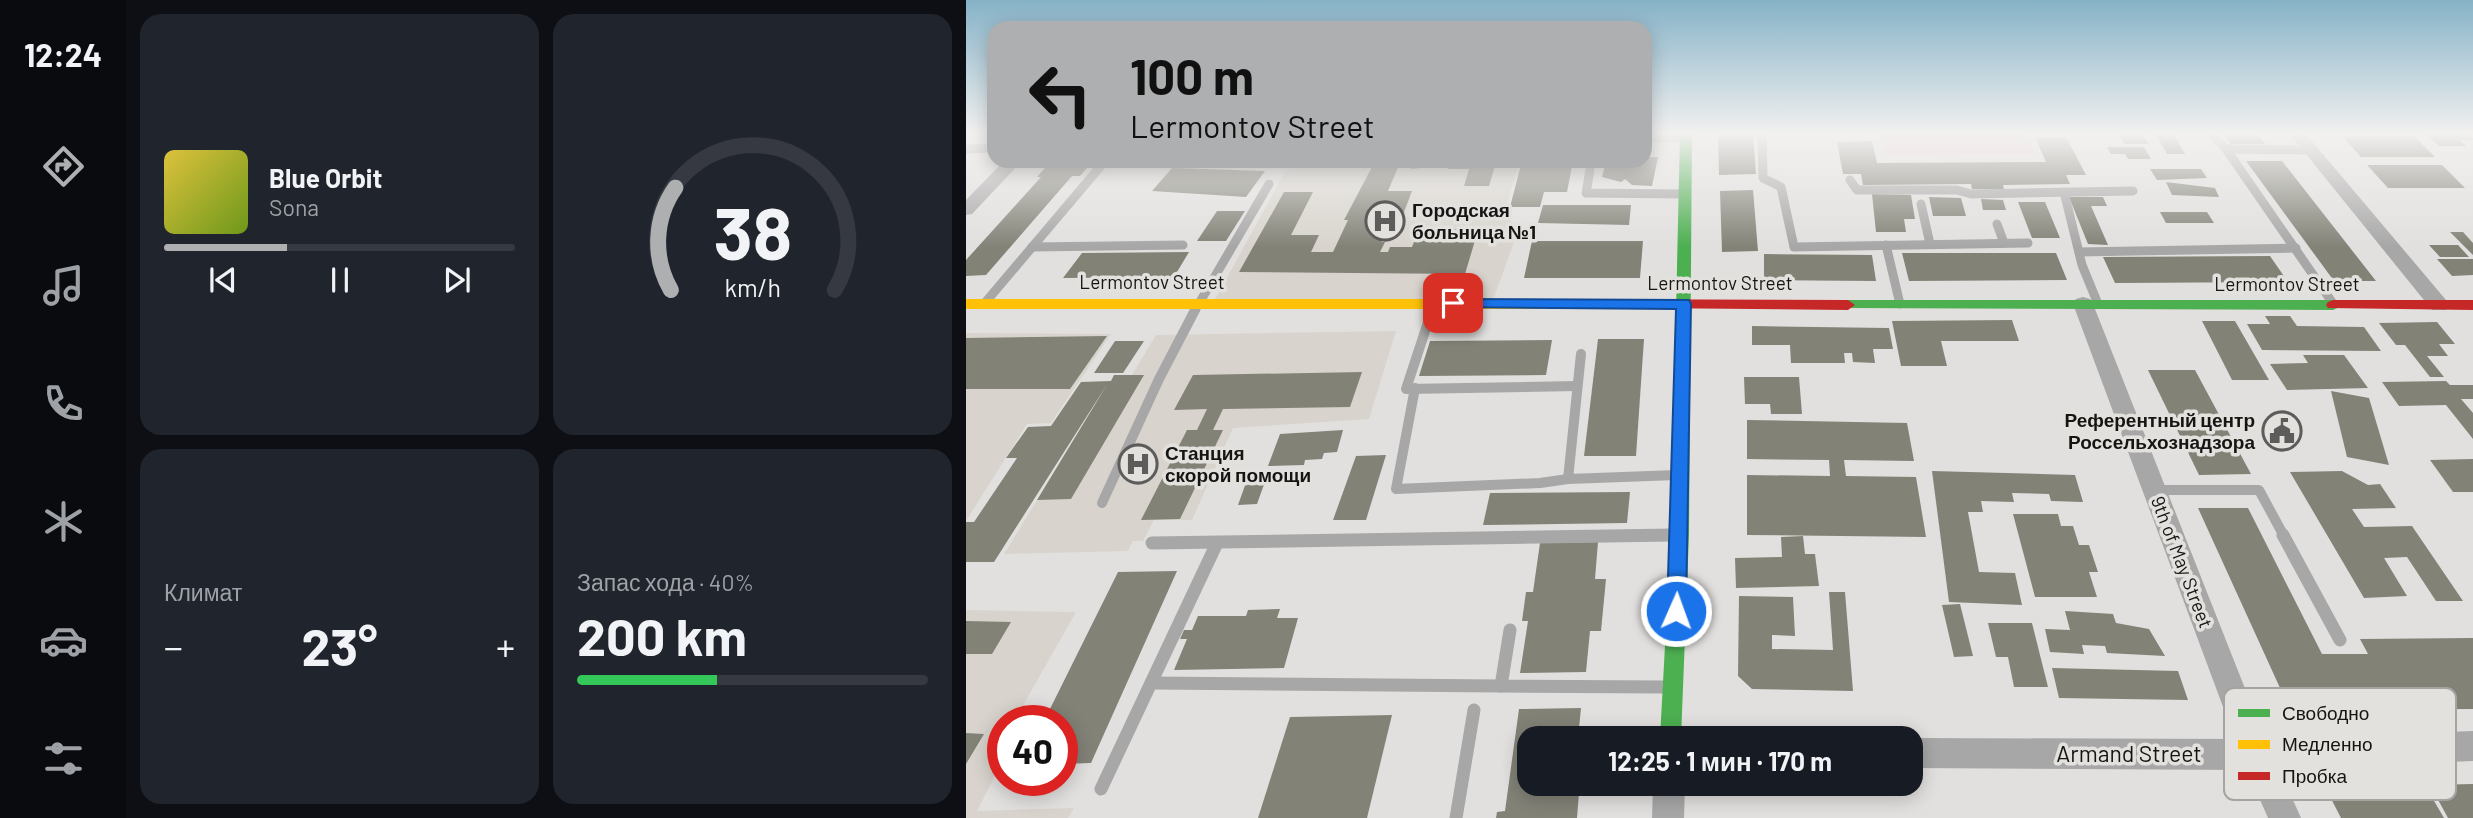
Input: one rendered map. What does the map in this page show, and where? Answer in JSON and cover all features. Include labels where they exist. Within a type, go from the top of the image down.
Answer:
[{"type":"street","points":[[966,210],[1004,171]]},
{"type":"street","points":[[1671,726],[1680,535],[1685,171]]},
{"type":"street","points":[[2329,171],[2439,304]]},
{"type":"street","name":"Lermontov Street","points":[[966,304],[2473,305]]},
{"type":"street","name":"9th of May Street","points":[[2090,304],[2154,490],[2230,688]]},
{"type":"street","name":"Armand Street","points":[[1923,753],[2224,755]]},
{"type":"street","points":[[1668,818],[1669,796]]},
{"type":"street","name":"9th of May Street","points":[[2277,800],[2286,818]]},
{"type":"lane","points":[[984,304],[1096,171]]},
{"type":"lane","points":[[1590,171],[1586,193],[1684,194]]},
{"type":"lane","points":[[1763,171],[1763,178],[1780,187],[1785,196],[1794,247],[2028,243]]},
{"type":"lane","points":[[2242,171],[2334,305]]},
{"type":"lane","points":[[1850,180],[1857,190],[1957,190],[1971,194],[2133,191]]},
{"type":"lane","points":[[1102,503],[1159,379],[1199,303],[1269,184]]},
{"type":"lane","points":[[2064,192],[2090,304]]},
{"type":"lane","points":[[1921,204],[1930,244]]},
{"type":"lane","points":[[1997,224],[2004,243]]},
{"type":"lane","points":[[1032,247],[1183,245]]},
{"type":"lane","points":[[1886,245],[1900,304]]},
{"type":"lane","points":[[2079,252],[2296,248]]},
{"type":"lane","points":[[1434,303],[1406,389],[1577,386]]},
{"type":"lane","points":[[1567,479],[1581,354]]},
{"type":"lane","points":[[1415,388],[1396,489],[1681,475]]},
{"type":"lane","points":[[2154,490],[2259,490],[2340,640]]},
{"type":"lane","points":[[1152,543],[1680,535]]},
{"type":"lane","points":[[1101,789],[1217,542]]},
{"type":"lane","points":[[1501,686],[1510,630]]},
{"type":"lane","points":[[1151,682],[1673,687]]},
{"type":"lane","points":[[1456,818],[1474,710]]},
{"type":"shaded area","name":"Городская больница №1","points":[[1516,171],[1506,209],[1517,234],[1492,303],[1213,303],[1285,172]]},
{"type":"shaded area","name":"Станция скорой помощи","points":[[1396,331],[1369,419],[1233,428],[1192,520],[1154,520],[1143,541],[1133,541],[1128,551],[1004,554],[1114,375],[1132,375],[1156,335]]},
{"type":"shaded area","points":[[966,333],[1111,334],[1051,423],[1027,424],[966,521]]},
{"type":"shaded area","points":[[966,610],[1076,612],[1024,705],[987,705],[987,791],[977,811],[1074,808],[1068,818],[966,818]]},
{"type":"building","points":[[1042,171],[1084,171],[1080,176],[1072,176],[986,275],[966,276],[966,260],[1041,177],[1037,177]]},
{"type":"building","points":[[1169,171],[1265,171],[1246,197],[1152,191]]},
{"type":"building","points":[[1370,171],[1396,171],[1388,191],[1412,191],[1401,220],[1386,228],[1381,242],[1385,242],[1380,252],[1388,252],[1390,247],[1412,247],[1419,229],[1463,229],[1476,237],[1465,274],[1239,272],[1284,192],[1313,192],[1291,235],[1319,235],[1311,252],[1333,252],[1348,220],[1344,220]]},
{"type":"building","points":[[1468,171],[1493,171],[1489,186],[1464,186]]},
{"type":"building","points":[[1519,171],[1571,171],[1567,192],[1544,192],[1540,207],[1510,207]]},
{"type":"building","points":[[1603,171],[1655,171],[1652,186],[1632,185],[1625,179],[1621,182],[1602,177]]},
{"type":"building","points":[[1719,171],[1756,171],[1756,174],[1719,175]]},
{"type":"building","points":[[1842,171],[2084,171],[2086,175],[2066,175],[2070,184],[2003,185],[2004,189],[1972,189],[1971,184],[1863,185],[1861,174],[1843,174]]},
{"type":"building","points":[[2151,171],[2202,171],[2207,178],[2157,180]]},
{"type":"building","points":[[2253,171],[2290,171],[2376,281],[2334,281]]},
{"type":"building","points":[[2373,171],[2448,171],[2465,188],[2388,188]]},
{"type":"building","points":[[2166,182],[2215,188],[2219,197],[2172,195]]},
{"type":"building","points":[[1753,190],[1758,251],[1722,252],[1720,191]]},
{"type":"building","points":[[1872,194],[1911,195],[1915,219],[1904,219],[1906,232],[1876,232]]},
{"type":"building","points":[[1929,197],[1961,198],[1966,216],[1933,216]]},
{"type":"building","points":[[2069,197],[2103,197],[2107,206],[2091,206],[2108,245],[2088,244]]},
{"type":"building","points":[[1981,199],[2003,200],[2006,210],[1983,210]]},
{"type":"building","points":[[2018,202],[2045,202],[2060,238],[2032,238]]},
{"type":"building","points":[[1543,205],[1631,205],[1629,225],[1538,223]]},
{"type":"building","points":[[1217,211],[1245,211],[1226,241],[1197,241]]},
{"type":"building","points":[[2160,212],[2207,212],[2214,223],[2166,223]]},
{"type":"building","points":[[2450,232],[2463,232],[2473,243],[2473,255]]},
{"type":"building","points":[[1532,241],[1643,241],[1640,278],[1524,278]]},
{"type":"building","points":[[2429,245],[2458,245],[2469,257],[2440,257]]},
{"type":"building","points":[[1189,252],[1174,277],[1063,278],[1082,253]]},
{"type":"building","points":[[1902,253],[2056,253],[2067,280],[1909,281]]},
{"type":"building","points":[[1764,254],[1872,255],[1876,281],[1764,280]]},
{"type":"building","points":[[2270,256],[2288,282],[2115,283],[2103,257]]},
{"type":"building","points":[[2437,259],[2473,259],[2473,275],[2452,276]]},
{"type":"building","points":[[2265,316],[2290,316],[2297,326],[2364,327],[2381,351],[2262,350],[2247,324],[2270,324]]},
{"type":"building","points":[[2012,320],[2019,341],[1941,341],[1947,366],[1901,366],[1892,321]]},
{"type":"building","points":[[2202,321],[2235,321],[2269,380],[2232,380]]},
{"type":"building","points":[[2437,322],[2455,344],[2439,344],[2448,356],[2427,356],[2444,377],[2430,377],[2405,345],[2396,345],[2379,323]]},
{"type":"building","points":[[1752,326],[1889,328],[1893,349],[1873,349],[1875,363],[1853,362],[1852,353],[1844,353],[1845,363],[1791,363],[1790,345],[1752,345]]},
{"type":"building","points":[[1107,336],[1070,389],[966,389],[966,338]]},
{"type":"building","points":[[1598,339],[1644,339],[1636,456],[1584,456]]},
{"type":"building","points":[[1552,340],[1546,375],[1419,376],[1430,341]]},
{"type":"building","points":[[1115,341],[1144,341],[1123,373],[1094,373]]},
{"type":"building","points":[[2303,355],[2344,355],[2368,388],[2287,390],[2270,364],[2308,363]]},
{"type":"building","points":[[2148,370],[2195,370],[2251,474],[2199,475]]},
{"type":"building","points":[[1362,372],[1350,407],[1223,409],[1213,430],[1223,430],[1180,519],[1141,520],[1187,430],[1197,430],[1207,409],[1174,410],[1193,375]]},
{"type":"building","points":[[1114,375],[1144,375],[1071,499],[1037,500],[1108,383],[994,562],[966,562],[966,522],[974,522],[1017,458],[1006,458],[1028,427],[1051,426],[1081,382],[1111,381]]},
{"type":"building","points":[[1744,377],[1799,377],[1802,414],[1771,414],[1770,404],[1745,404]]},
{"type":"building","points":[[2446,381],[2450,385],[2473,385],[2473,399],[2461,399],[2473,413],[2473,439],[2446,405],[2399,406],[2382,382]]},
{"type":"building","points":[[2331,391],[2369,398],[2389,465],[2347,457]]},
{"type":"building","points":[[1747,420],[1907,423],[1914,461],[1844,460],[1846,476],[1916,477],[1926,537],[1747,535],[1747,475],[1830,476],[1829,460],[1747,459]]},
{"type":"building","points":[[1343,430],[1337,452],[1324,453],[1322,459],[1305,460],[1304,465],[1268,466],[1280,434]]},
{"type":"building","points":[[1386,455],[1366,520],[1333,520],[1356,456]]},
{"type":"building","points":[[2473,459],[2473,492],[2453,492],[2430,460]]},
{"type":"building","points":[[1932,471],[2075,475],[2083,502],[2051,501],[2049,494],[2012,493],[2014,502],[1981,501],[1983,512],[1968,512],[1979,572],[2015,573],[2022,605],[1949,602]]},
{"type":"building","points":[[2342,471],[2368,485],[2380,484],[2396,508],[2352,509],[2364,527],[2412,526],[2463,601],[2436,601],[2407,557],[2384,558],[2407,596],[2364,598],[2290,472]]},
{"type":"building","points":[[1267,476],[1257,504],[1238,505],[1248,477]]},
{"type":"building","points":[[1630,492],[1627,523],[1483,525],[1490,493]]},
{"type":"building","points":[[2198,508],[2248,508],[2322,654],[2368,654],[2360,639],[2473,638],[2473,709],[2456,709],[2456,688],[2280,688]]},
{"type":"building","points":[[2013,514],[2058,514],[2061,526],[2073,526],[2079,545],[2089,545],[2098,572],[2089,572],[2097,597],[2035,597]]},
{"type":"building","points":[[1803,536],[1805,554],[1815,554],[1819,586],[1736,588],[1735,558],[1782,557],[1781,537]]},
{"type":"building","points":[[1598,542],[1595,579],[1606,579],[1601,631],[1590,631],[1586,672],[1520,673],[1528,621],[1522,621],[1526,592],[1533,592],[1540,543]]},
{"type":"building","points":[[1177,571],[1091,763],[1078,763],[1078,705],[1052,705],[1118,572]]},
{"type":"building","points":[[1829,592],[1845,592],[1853,691],[1752,689],[1738,676],[1739,596],[1793,597],[1795,636],[1772,635],[1772,649],[1833,650]]},
{"type":"building","points":[[1960,604],[1973,656],[1954,657],[1942,605]]},
{"type":"building","points":[[1280,609],[1277,618],[1298,618],[1284,668],[1174,670],[1187,639],[1180,639],[1184,630],[1192,630],[1198,616],[1246,616],[1248,610]]},
{"type":"building","points":[[2065,611],[2113,614],[2116,623],[2149,629],[2165,656],[2107,653],[2105,646],[2082,645],[2084,654],[2050,652],[2045,629],[2070,630]]},
{"type":"building","points":[[966,621],[1011,622],[992,654],[966,654]]},
{"type":"building","points":[[1988,623],[2032,623],[2048,687],[2014,687],[2008,657],[1996,657]]},
{"type":"building","points":[[2052,668],[2178,671],[2188,700],[2059,698]]},
{"type":"building","points":[[1581,708],[1579,726],[1517,726],[1517,796],[1579,796],[1577,818],[1496,818],[1497,812],[1505,811],[1519,709]]},
{"type":"building","points":[[1392,715],[1367,818],[1258,818],[1290,717]]},
{"type":"building","points":[[966,733],[984,734],[966,764]]},
{"type":"building","points":[[2456,784],[2473,784],[2473,818],[2448,818],[2438,800],[2456,800]]},
{"type":"building","points":[[2332,800],[2434,800],[2444,818],[2341,818]]},
{"type":"traffic: fast","points":[[1671,726],[1680,535],[1685,171]]},
{"type":"traffic: fast","points":[[1848,305],[2333,305]]},
{"type":"traffic: slow","points":[[966,304],[1540,304]]},
{"type":"traffic: jam","points":[[1540,304],[1848,305]]},
{"type":"traffic: jam","points":[[2333,305],[2473,305]]},
{"type":"place","name":"Городская больница №1","points":[[1385,221]]},
{"type":"place","name":"Референтный центр Россельхознадзора","points":[[2282,431]]},
{"type":"place","name":"Станция скорой помощи","points":[[1138,464]]},
{"type":"route","points":[[1453,303],[1684,304],[1676,611]]}]
